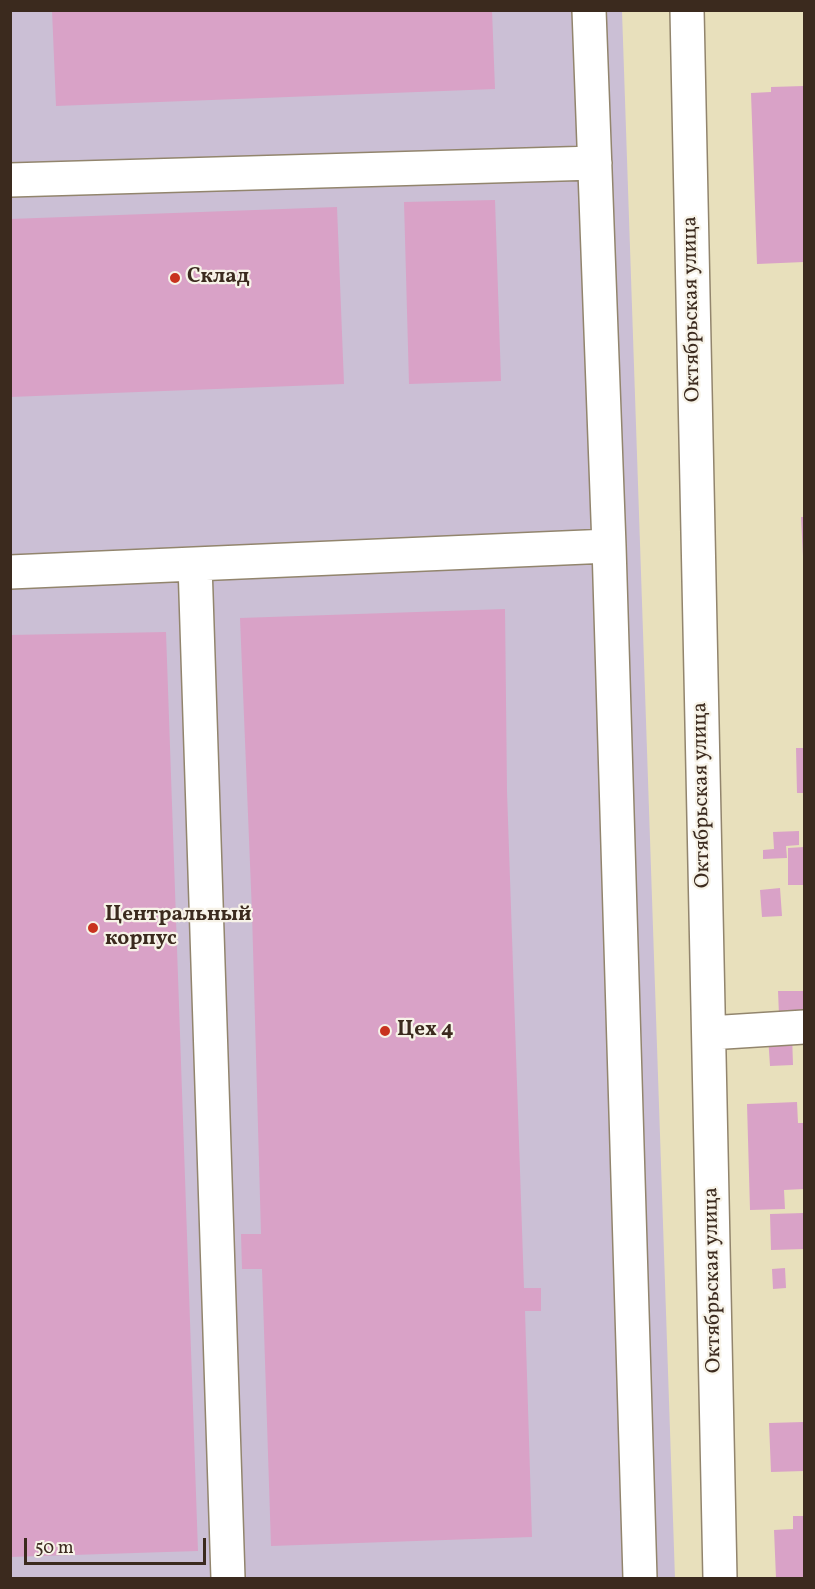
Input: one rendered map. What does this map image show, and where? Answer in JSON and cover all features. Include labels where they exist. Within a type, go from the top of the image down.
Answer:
[{"type":"street","points":[[589,10],[609,546],[640,1578]]},
{"type":"street","name":"Октябрьская улица","points":[[687,10],[720,1578]]},
{"type":"street","points":[[10,180],[595,163]]},
{"type":"street","points":[[10,572],[609,546]]},
{"type":"street","points":[[195,564],[228,1578]]},
{"type":"street","points":[[709,1033],[804,1027]]},
{"type":"shaded area","points":[[11,11],[622,11],[675,1578],[11,1578]]},
{"type":"building","points":[[52,10],[492,10],[495,89],[56,106]]},
{"type":"building","points":[[804,86],[804,262],[757,264],[751,93],[771,92],[771,87]]},
{"type":"building","points":[[495,200],[501,381],[409,384],[404,202]]},
{"type":"building","name":"Склад","points":[[337,207],[344,384],[10,397],[10,219]]},
{"type":"building","points":[[801,517],[804,517],[804,556],[803,556]]},
{"type":"building","name":"Цех 4","points":[[505,609],[507,791],[524,1288],[541,1288],[541,1311],[525,1311],[532,1537],[271,1546],[262,1269],[242,1269],[241,1234],[261,1234],[252,913],[240,618]]},
{"type":"building","name":"Центральный корпус","points":[[166,632],[198,1551],[10,1557],[10,635]]},
{"type":"building","points":[[796,748],[804,748],[804,793],[797,793]]},
{"type":"building","points":[[799,831],[799,845],[786,846],[787,858],[763,859],[763,850],[774,849],[773,832]]},
{"type":"building","points":[[804,847],[804,885],[788,885],[788,848]]},
{"type":"building","points":[[780,888],[782,916],[762,917],[760,890]]},
{"type":"building","points":[[778,991],[804,991],[804,1014],[779,1015]]},
{"type":"building","points":[[792,1034],[793,1065],[770,1066],[768,1036]]},
{"type":"building","points":[[797,1102],[798,1123],[804,1123],[804,1189],[784,1190],[785,1209],[750,1210],[747,1104]]},
{"type":"building","points":[[804,1213],[804,1249],[771,1250],[770,1214]]},
{"type":"building","points":[[785,1268],[786,1288],[773,1289],[772,1269]]},
{"type":"building","points":[[804,1422],[804,1471],[771,1472],[769,1423]]},
{"type":"building","points":[[793,1516],[804,1516],[804,1578],[776,1578],[774,1530],[793,1529]]},
{"type":"place","name":"Склад","points":[[175,278]]},
{"type":"place","name":"Центральный корпус","points":[[93,928]]},
{"type":"place","name":"Цех 4","points":[[385,1031]]}]
